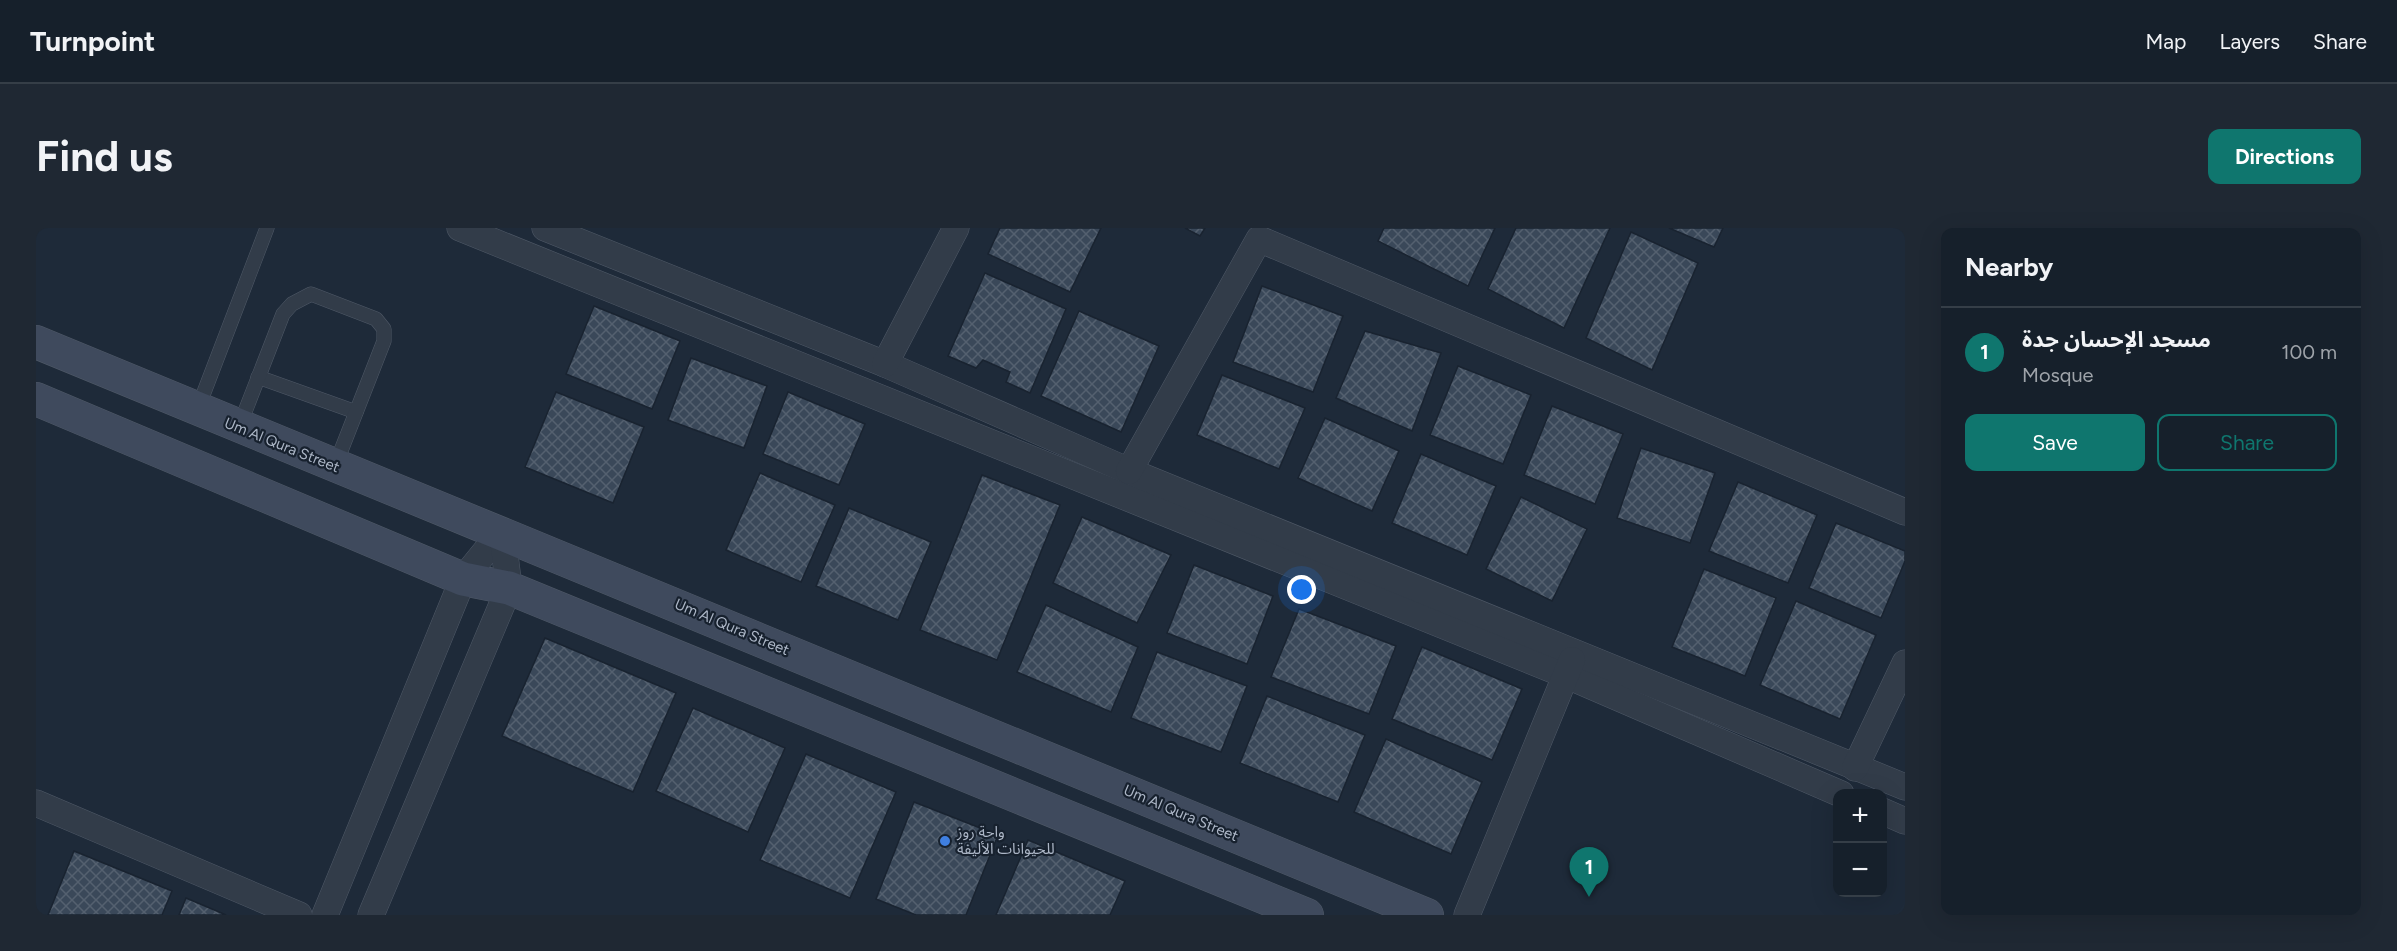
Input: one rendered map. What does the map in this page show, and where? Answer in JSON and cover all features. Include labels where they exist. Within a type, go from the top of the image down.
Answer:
[{"type":"main road","name":"Um Al Qura Street","points":[[36,342],[238,427],[502,531],[1427,915]]},
{"type":"main road","points":[[36,399],[463,579],[509,588],[1307,915]]},
{"type":"street","points":[[460,228],[1571,664],[1905,787]]},
{"type":"street","points":[[545,228],[885,364],[1571,664],[1833,790]]},
{"type":"street","points":[[885,364],[956,228]]},
{"type":"street","points":[[1129,471],[1259,239],[1905,512]]},
{"type":"street","points":[[325,915],[463,579],[502,531]]},
{"type":"street","points":[[371,915],[509,588],[502,531]]},
{"type":"street","points":[[1855,768],[1905,663]]},
{"type":"street","points":[[1467,915],[1571,664]]},
{"type":"street","points":[[38,808],[299,915]]},
{"type":"street","points":[[1887,813],[1905,821]]},
{"type":"lane","points":[[198,410],[267,228]]},
{"type":"lane","points":[[238,427],[283,314],[292,304],[311,294],[376,319],[384,329],[384,341],[335,466]]},
{"type":"lane","points":[[258,377],[356,412]]},
{"type":"building","points":[[1000,228],[1101,228],[1070,292],[988,254]]},
{"type":"building","points":[[1185,228],[1205,228],[1200,236]]},
{"type":"building","points":[[1384,228],[1495,228],[1468,286],[1378,241]]},
{"type":"building","points":[[1516,228],[1610,228],[1564,328],[1488,289]]},
{"type":"building","points":[[1669,228],[1723,228],[1714,247]]},
{"type":"building","points":[[1631,232],[1698,263],[1652,370],[1586,338]]},
{"type":"building","points":[[985,273],[1066,309],[1030,393],[1006,382],[1010,372],[983,360],[976,368],[948,356]]},
{"type":"building","points":[[1262,286],[1343,316],[1313,392],[1233,362]]},
{"type":"building","points":[[594,306],[680,341],[652,409],[566,374]]},
{"type":"building","points":[[1079,311],[1159,346],[1121,432],[1041,396]]},
{"type":"building","points":[[1365,331],[1441,353],[1412,431],[1336,398]]},
{"type":"building","points":[[691,358],[767,386],[744,448],[668,420]]},
{"type":"building","points":[[1458,366],[1531,395],[1503,464],[1430,435]]},
{"type":"building","points":[[1222,375],[1305,408],[1279,469],[1197,435]]},
{"type":"building","points":[[556,392],[644,427],[613,503],[525,467]]},
{"type":"building","points":[[788,392],[865,424],[839,485],[763,454]]},
{"type":"building","points":[[1552,406],[1623,434],[1595,504],[1524,475]]},
{"type":"building","points":[[1325,418],[1399,451],[1372,511],[1298,478]]},
{"type":"building","points":[[1641,448],[1715,473],[1690,543],[1617,518]]},
{"type":"building","points":[[1421,454],[1496,486],[1467,555],[1392,523]]},
{"type":"building","points":[[760,473],[835,505],[801,582],[726,550]]},
{"type":"building","points":[[982,475],[1060,505],[997,660],[920,630]]},
{"type":"building","points":[[1738,482],[1817,515],[1788,583],[1709,551]]},
{"type":"building","points":[[1521,497],[1587,529],[1552,601],[1486,569]]},
{"type":"building","points":[[849,508],[931,542],[898,620],[816,586]]},
{"type":"building","points":[[1082,517],[1171,555],[1137,623],[1053,583]]},
{"type":"building","points":[[1836,523],[1905,551],[1905,561],[1881,618],[1809,588]]},
{"type":"building","points":[[1194,565],[1273,596],[1247,664],[1167,633]]},
{"type":"building","points":[[1704,569],[1776,598],[1745,676],[1672,647]]},
{"type":"building","points":[[1796,601],[1876,635],[1840,719],[1760,685]]},
{"type":"building","points":[[1046,605],[1138,647],[1111,712],[1017,672]]},
{"type":"building","points":[[1299,609],[1396,646],[1369,714],[1271,677]]},
{"type":"building","points":[[545,638],[676,693],[633,792],[502,736]]},
{"type":"building","points":[[1422,647],[1522,689],[1492,760],[1392,719]]},
{"type":"building","points":[[1157,652],[1247,686],[1221,752],[1131,718]]},
{"type":"building","points":[[1267,696],[1365,735],[1338,802],[1240,763]]},
{"type":"building","points":[[693,708],[785,748],[748,832],[656,791]]},
{"type":"building","points":[[1386,739],[1482,782],[1451,854],[1354,812]]},
{"type":"building","points":[[806,754],[896,792],[850,898],[760,860]]},
{"type":"building","points":[[914,802],[998,835],[966,915],[916,915],[876,899]]},
{"type":"building","points":[[1028,840],[1125,881],[1110,915],[996,915]]},
{"type":"building","points":[[74,851],[172,891],[162,915],[48,915]]},
{"type":"building","points":[[186,898],[226,915],[179,915]]},
{"type":"place","name":"واحة روز للحيوانات الأليفة","points":[[945,841]]},
{"type":"place","name":"مسجد الإحسان جدة","points":[[1589,897]]}]
